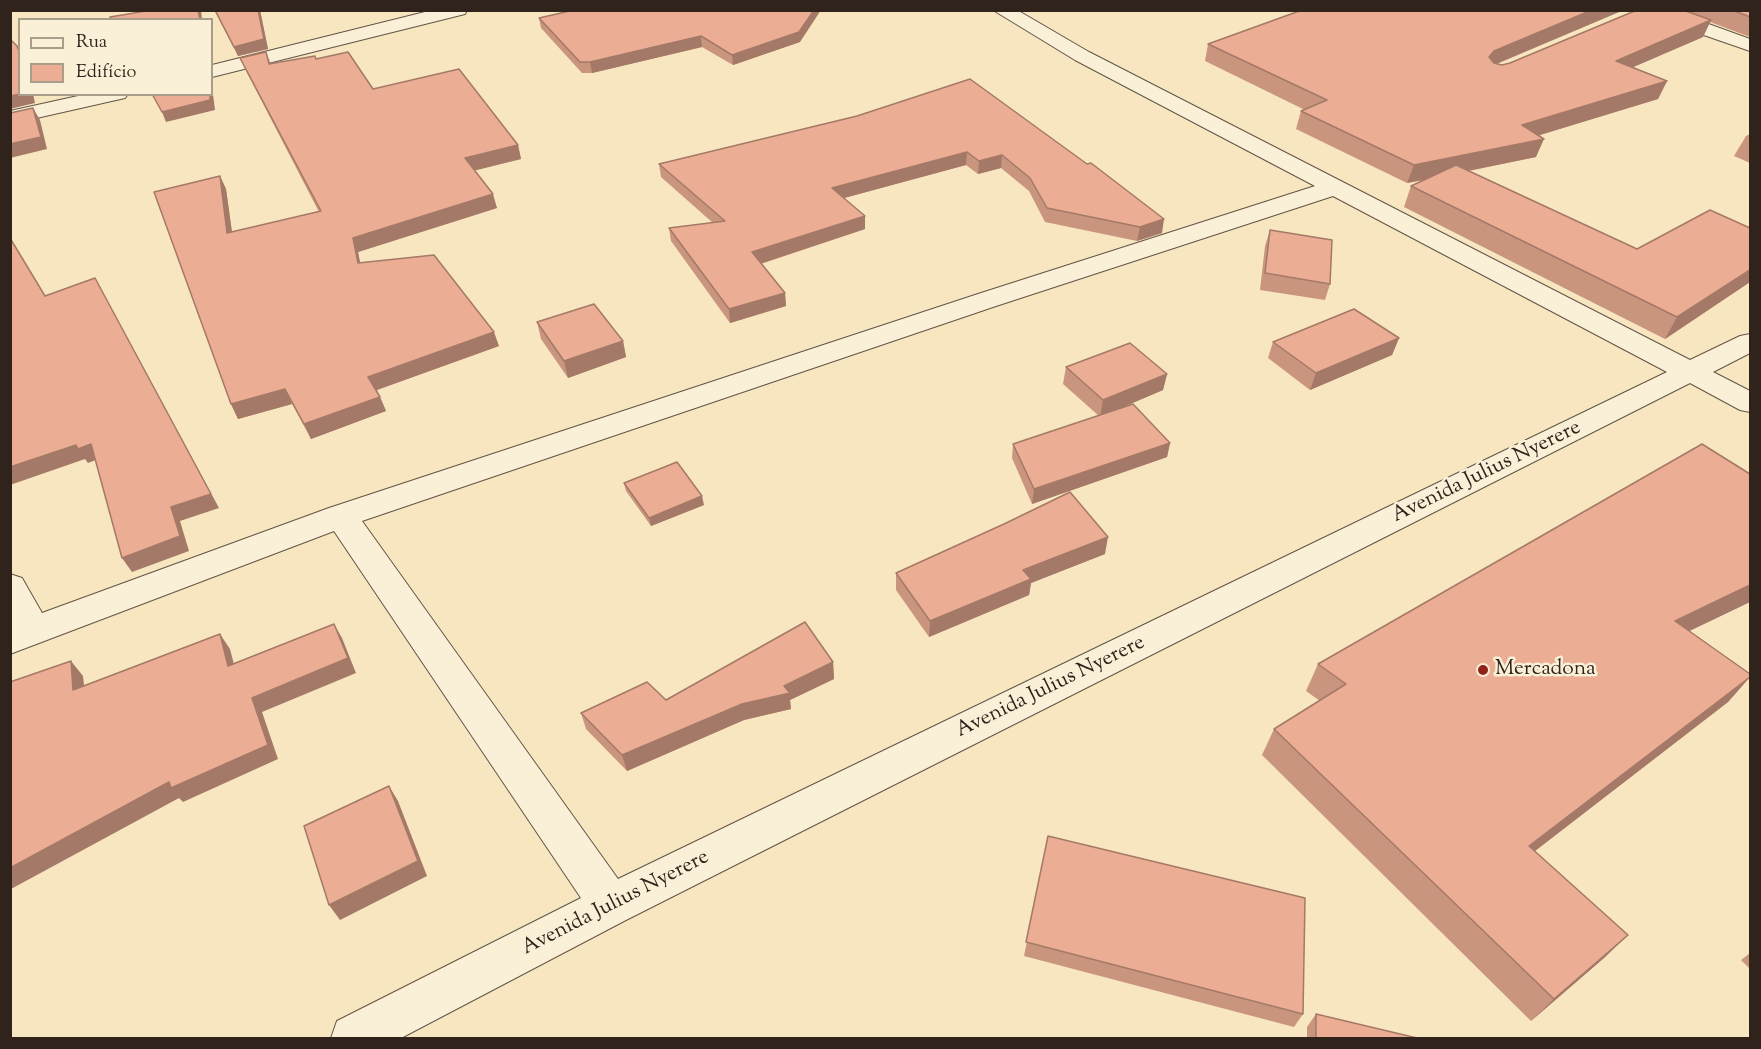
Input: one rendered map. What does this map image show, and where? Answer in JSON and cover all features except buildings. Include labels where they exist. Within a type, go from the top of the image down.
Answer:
[{"type":"street","points":[[213,71],[458,10]]},
{"type":"street","points":[[1009,15],[1041,10]]},
{"type":"street","points":[[1645,12],[1750,45]]},
{"type":"street","points":[[1009,15],[1334,188],[1750,403]]},
{"type":"street","points":[[350,18],[362,34]]},
{"type":"street","points":[[10,118],[109,96]]},
{"type":"street","points":[[10,587],[22,636],[341,516],[987,300],[1334,188]]},
{"type":"street","name":"Avenida Julius Nyerere","points":[[354,1038],[611,905],[1750,342]]},
{"type":"street","points":[[341,516],[611,905]]},
{"type":"place","name":"Mercadona","points":[[1483,670]]}]
